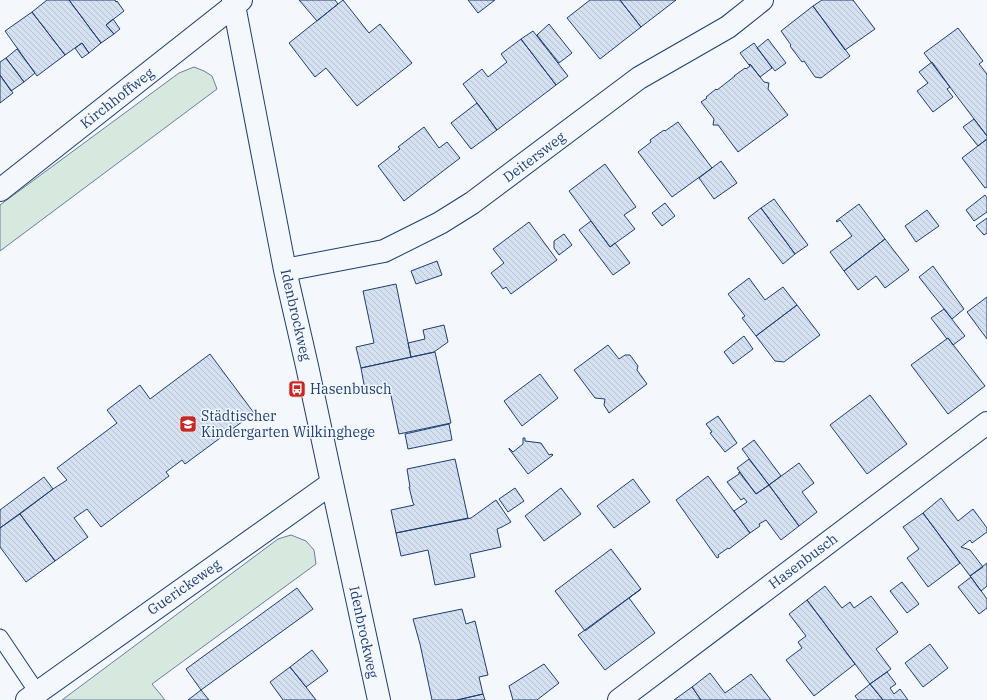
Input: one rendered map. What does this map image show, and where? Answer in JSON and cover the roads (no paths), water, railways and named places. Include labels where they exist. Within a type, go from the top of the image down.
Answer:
[{"type":"street","name":"Deitersweg","points":[[285,270],[384,251],[440,223],[472,203],[639,78],[728,27],[762,0]]},
{"type":"street","name":"Idenbrockweg","points":[[236,2],[285,270],[379,700]]},
{"type":"street","name":"Kirchhoffweg","points":[[0,190],[236,2]]},
{"type":"street","name":"Hasenbusch","points":[[619,700],[987,423]]},
{"type":"street","name":"Guerickeweg","points":[[32,696],[332,483]]},
{"type":"lane","name":"Guerickeweg","points":[[0,637],[32,696]]},
{"type":"place","name":"Hasenbusch","points":[[297,389]]},
{"type":"place","name":"Städtischer Kindergarten Wilkinghege","points":[[188,424]]}]
